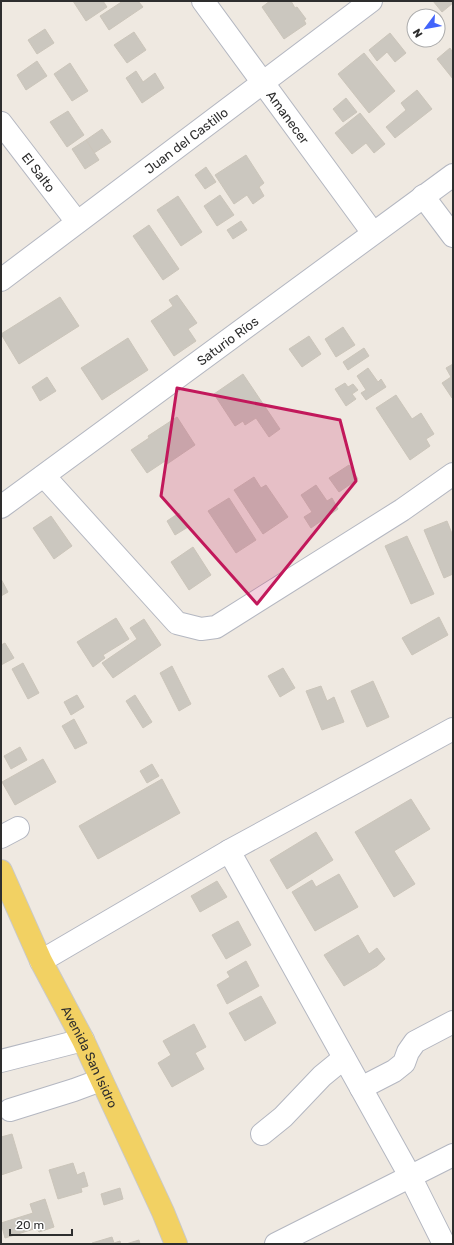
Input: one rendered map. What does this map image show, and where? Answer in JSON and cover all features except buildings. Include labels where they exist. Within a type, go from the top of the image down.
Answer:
[{"type":"main road","name":"Avenida San Isidro","points":[[1,871],[41,961],[83,1040],[163,1212],[176,1244]]},
{"type":"street","name":"Amanecer","points":[[203,1],[373,233]]},
{"type":"street","name":"Juan del Castillo","points":[[1,280],[371,1]]},
{"type":"street","name":"El Salto","points":[[1,123],[77,222]]},
{"type":"street","name":"Saturio Ríos","points":[[1,507],[453,175]]},
{"type":"street","points":[[423,196],[453,236]]},
{"type":"street","points":[[44,476],[177,623],[201,629],[216,627],[402,510],[453,474]]},
{"type":"street","points":[[41,961],[229,851],[453,728]]},
{"type":"street","points":[[229,851],[410,1176],[444,1244]]},
{"type":"street","points":[[361,1088],[394,1071],[404,1062],[408,1052],[415,1042],[453,1022]]},
{"type":"street","points":[[1,1061],[83,1040]]},
{"type":"street","points":[[262,1134],[283,1117],[322,1076],[344,1058]]},
{"type":"street","points":[[10,1110],[101,1080]]},
{"type":"street","points":[[276,1244],[453,1155]]},
{"type":"highlighted area","points":[[177,388],[340,420],[356,481],[257,604],[161,496]]}]
